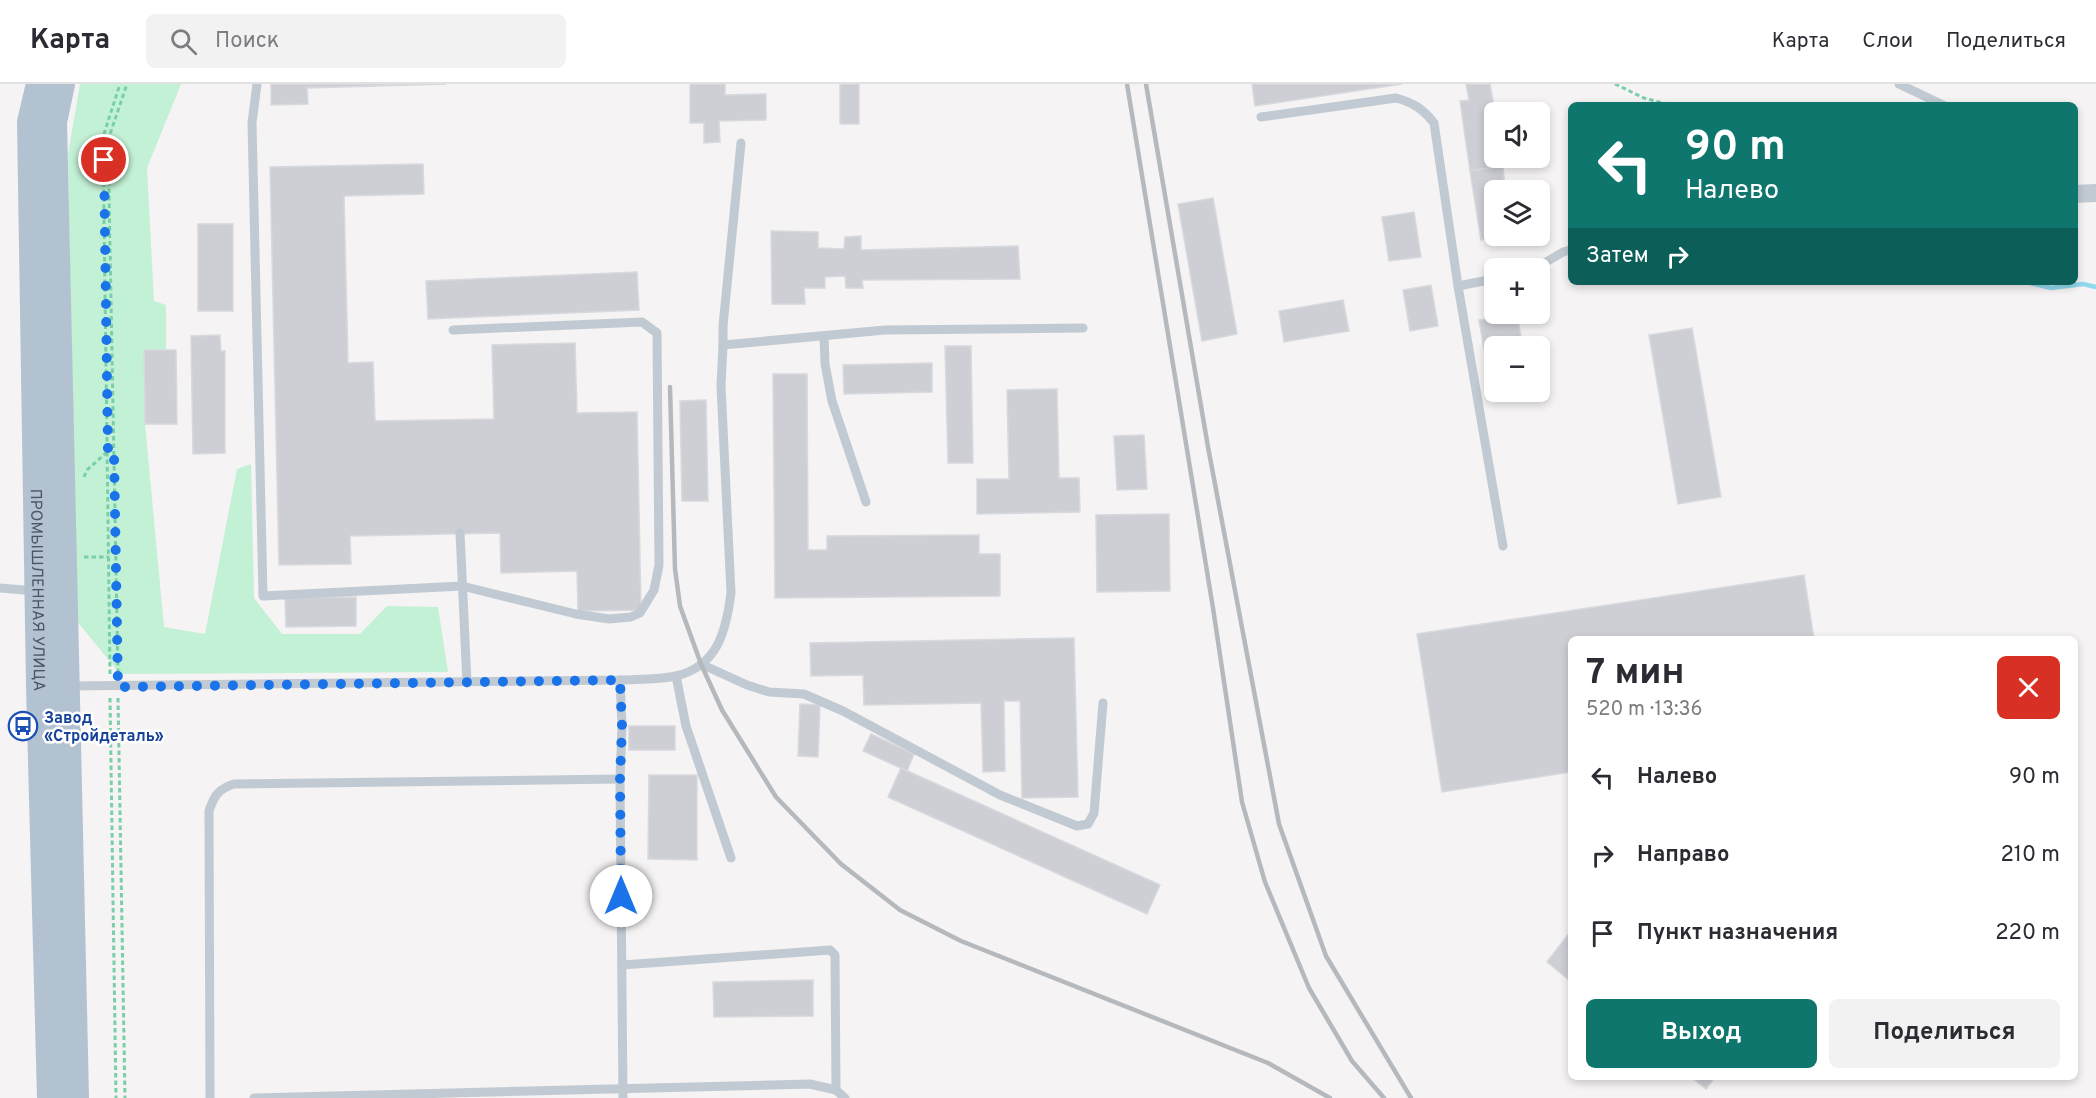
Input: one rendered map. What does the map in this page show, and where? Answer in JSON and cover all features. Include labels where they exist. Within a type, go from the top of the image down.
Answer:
[{"type":"main road","name":"ПРОМЫШЛЕННАЯ УЛИЦА","points":[[40,84],[31,122],[39,591],[52,686],[75,1098]]},
{"type":"main road","name":"ПРОМЫШЛЕННАЯ УЛИЦА","points":[[51,1098],[52,686],[64,547],[53,122],[61,84]]},
{"type":"street","points":[[2078,194],[2096,193]]},
{"type":"lane","points":[[257,84],[252,123],[263,596],[462,586],[576,615],[609,619],[631,617],[640,613],[654,590],[659,565],[657,333],[642,322],[453,330]]},
{"type":"lane","points":[[1899,84],[1937,102]]},
{"type":"lane","points":[[1260,117],[1396,98],[1413,103],[1424,110],[1434,123],[1458,286],[1503,546]]},
{"type":"lane","points":[[52,686],[620,680],[676,676],[701,664],[718,646],[727,622],[731,593],[721,386],[723,326],[741,143]]},
{"type":"lane","points":[[1550,260],[1568,251]]},
{"type":"lane","points":[[1458,286],[1484,281]]},
{"type":"lane","points":[[723,345],[885,330],[1083,328]]},
{"type":"lane","points":[[824,336],[825,364],[832,401],[866,502]]},
{"type":"lane","points":[[460,533],[467,683]]},
{"type":"lane","points":[[0,588],[39,591]]},
{"type":"lane","points":[[701,664],[747,685],[770,692],[804,694],[843,711],[1000,795],[1077,826],[1088,824],[1094,813],[1103,703]]},
{"type":"lane","points":[[676,676],[686,726],[731,858]]},
{"type":"lane","points":[[620,680],[623,1093]]},
{"type":"lane","points":[[210,1098],[209,811],[213,798],[221,788],[234,784],[620,779]]},
{"type":"lane","points":[[622,965],[830,950],[835,955],[836,1090]]},
{"type":"lane","points":[[254,1098],[623,1093],[810,1084],[836,1090],[845,1098]]},
{"type":"path","points":[[120,84],[103,137],[109,558],[125,1098]]},
{"type":"path","points":[[116,1098],[114,452],[108,140],[127,84]]},
{"type":"path","points":[[1615,84],[1644,98],[1659,102]]},
{"type":"path","points":[[84,486],[84,475],[87,470],[108,452],[114,452]]},
{"type":"path","points":[[85,557],[109,558]]},
{"type":"green space","points":[[80,84],[181,84],[147,168],[154,301],[166,305],[166,350],[144,351],[145,424],[164,627],[205,634],[237,469],[251,464],[254,598],[282,634],[360,634],[387,606],[438,607],[448,672],[120,674],[76,620],[68,154]]},
{"type":"building","points":[[271,84],[446,84],[307,88],[308,104],[271,105]]},
{"type":"building","points":[[690,84],[725,84],[725,95],[766,94],[766,120],[719,121],[720,142],[704,143],[704,123],[690,123]]},
{"type":"building","points":[[840,84],[859,84],[859,124],[840,124]]},
{"type":"building","points":[[1252,84],[1402,84],[1255,106]]},
{"type":"building","points":[[1466,84],[1490,84],[1493,102],[1484,102],[1484,168],[1490,168],[1470,171],[1460,101],[1469,100]]},
{"type":"building","points":[[423,164],[424,194],[344,196],[348,363],[373,362],[375,421],[494,419],[492,345],[575,343],[577,413],[637,412],[641,610],[578,611],[577,571],[501,573],[500,533],[350,536],[351,564],[279,565],[270,167]]},
{"type":"building","points":[[1503,168],[1504,180],[1484,180],[1484,240],[1481,240],[1470,171]]},
{"type":"building","points":[[1213,198],[1237,334],[1202,341],[1178,204]]},
{"type":"building","points":[[1414,212],[1421,257],[1389,261],[1382,217]]},
{"type":"building","points":[[198,224],[233,224],[233,311],[198,311]]},
{"type":"building","points":[[771,231],[818,232],[818,248],[844,249],[845,237],[861,236],[861,250],[1018,246],[1020,279],[862,280],[863,288],[846,288],[845,276],[825,277],[825,288],[804,288],[805,304],[772,304]]},
{"type":"building","points":[[637,272],[639,310],[428,319],[426,281]]},
{"type":"building","points":[[1431,285],[1438,326],[1410,331],[1403,290]]},
{"type":"building","points":[[1343,300],[1349,331],[1284,342],[1279,311]]},
{"type":"building","points":[[1484,319],[1484,324],[1519,324],[1521,336],[1484,336],[1484,349],[1479,320]]},
{"type":"building","points":[[1692,328],[1721,497],[1678,504],[1649,335]]},
{"type":"building","points":[[220,335],[221,351],[225,351],[225,453],[193,454],[191,336]]},
{"type":"building","points":[[945,346],[971,346],[973,463],[948,463]]},
{"type":"building","points":[[144,350],[176,350],[177,424],[145,424]]},
{"type":"building","points":[[932,363],[932,392],[844,394],[843,365]]},
{"type":"building","points":[[773,374],[807,374],[808,550],[827,550],[827,536],[979,535],[979,554],[1000,554],[1000,596],[775,598]]},
{"type":"building","points":[[1057,389],[1059,478],[1079,478],[1080,512],[977,514],[977,479],[1009,479],[1007,390]]},
{"type":"building","points":[[706,400],[708,501],[682,501],[680,401]]},
{"type":"building","points":[[1144,435],[1147,489],[1117,490],[1114,436]]},
{"type":"building","points":[[1169,514],[1170,591],[1097,592],[1096,515]]},
{"type":"building","points":[[1804,575],[1814,636],[1568,636],[1568,772],[1442,792],[1417,634]]},
{"type":"building","points":[[356,597],[356,626],[286,627],[285,598]]},
{"type":"building","points":[[1074,638],[1078,797],[1022,798],[1020,701],[1004,701],[1005,771],[983,772],[981,703],[864,705],[863,675],[811,676],[810,643]]},
{"type":"building","points":[[800,704],[820,705],[818,757],[798,756]]},
{"type":"building","points":[[629,726],[675,726],[675,750],[629,750]]},
{"type":"building","points":[[871,734],[914,754],[907,771],[863,751]]},
{"type":"building","points":[[901,768],[1160,885],[1147,914],[888,797]]},
{"type":"building","points":[[649,775],[697,775],[697,860],[648,859]]},
{"type":"building","points":[[1568,935],[1568,979],[1547,962]]},
{"type":"building","points":[[813,980],[813,1016],[714,1017],[713,982]]},
{"type":"building","points":[[1695,1080],[1713,1080],[1706,1089]]},
{"type":"waterway","points":[[2038,285],[2051,288],[2075,285]]},
{"type":"waterway","points":[[2078,285],[2096,287]]},
{"type":"railway","points":[[1127,84],[1213,608],[1242,802],[1265,882],[1309,988],[1352,1061],[1384,1098]]},
{"type":"railway","points":[[1146,84],[1208,447],[1279,824],[1326,956],[1411,1098]]},
{"type":"railway","points":[[670,387],[675,569],[680,606],[701,664],[722,710],[776,797],[841,864],[900,910],[961,941],[1268,1063],[1330,1098]]},
{"type":"place","name":"Завод «Стройдеталь»","points":[[23,726]]},
{"type":"route","points":[[104,160],[108,452],[114,452],[118,687],[620,680],[621,896]]}]
